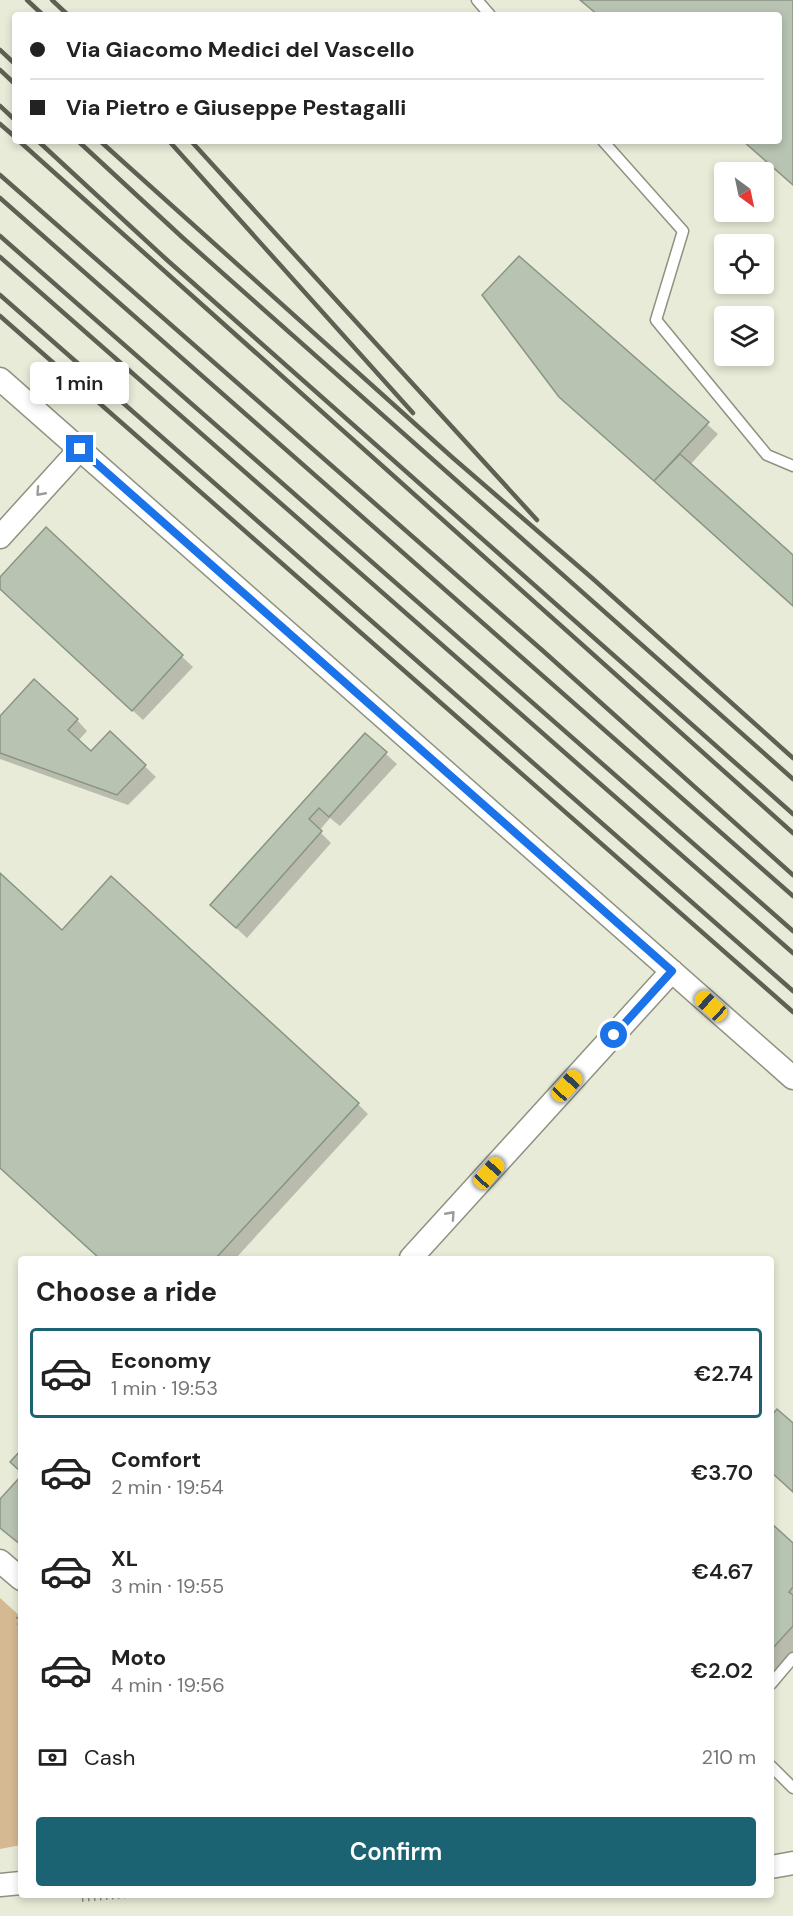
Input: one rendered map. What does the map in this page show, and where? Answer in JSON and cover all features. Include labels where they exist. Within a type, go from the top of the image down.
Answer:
[{"type":"street","points":[[0,379],[793,1078]]},
{"type":"street","points":[[0,537],[80,449]]},
{"type":"street","points":[[413,1256],[672,971]]},
{"type":"street","points":[[0,1561],[18,1576]]},
{"type":"street","points":[[774,1866],[793,1863]]},
{"type":"street","points":[[0,1886],[18,1883]]},
{"type":"lane","points":[[477,0],[487,12]]},
{"type":"lane","points":[[606,144],[683,231],[656,320],[767,455],[793,466]]},
{"type":"lane","points":[[774,1680],[793,1658]]},
{"type":"lane","points":[[774,1769],[793,1788]]},
{"type":"path","points":[[82,1900],[105,1898]]},
{"type":"shaded area","points":[[0,1598],[18,1614],[18,1846],[0,1849]]},
{"type":"building","points":[[580,0],[793,0],[793,185],[774,168],[774,162],[767,162],[746,144],[782,144],[782,12],[594,12]]},
{"type":"building","points":[[519,256],[709,422],[654,481],[559,397],[482,295]]},
{"type":"building","points":[[680,454],[793,555],[793,606],[654,481]]},
{"type":"building","points":[[46,527],[183,655],[132,711],[0,589],[0,577]]},
{"type":"building","points":[[34,679],[78,719],[68,730],[91,751],[110,731],[146,765],[117,795],[0,753],[0,716]]},
{"type":"building","points":[[365,733],[387,752],[329,817],[319,808],[309,819],[322,831],[236,928],[210,905]]},
{"type":"building","points":[[0,873],[62,930],[111,876],[359,1103],[218,1256],[97,1256],[0,1168]]},
{"type":"building","points":[[777,1409],[793,1423],[793,1492],[774,1475],[774,1412]]},
{"type":"building","points":[[18,1453],[18,1469],[10,1462]]},
{"type":"building","points":[[18,1479],[18,1543],[0,1528],[0,1499]]},
{"type":"building","points":[[774,1526],[793,1543],[793,1587],[789,1592],[793,1595],[793,1626],[774,1647]]},
{"type":"railway","points":[[27,0],[40,12]]},
{"type":"railway","points":[[52,0],[65,12]]},
{"type":"railway","points":[[0,50],[12,61]]},
{"type":"railway","points":[[0,70],[12,81]]},
{"type":"railway","points":[[0,106],[12,117]]},
{"type":"railway","points":[[0,124],[12,134]]},
{"type":"railway","points":[[22,144],[793,833]]},
{"type":"railway","points":[[41,144],[167,260],[793,814]]},
{"type":"railway","points":[[81,144],[183,238],[793,779]]},
{"type":"railway","points":[[103,144],[453,458],[592,578],[793,758]]},
{"type":"railway","points":[[172,144],[413,413]]},
{"type":"railway","points":[[194,144],[537,520]]},
{"type":"railway","points":[[0,175],[542,650],[793,875]]},
{"type":"railway","points":[[0,198],[793,896]]},
{"type":"railway","points":[[0,236],[793,931]]},
{"type":"railway","points":[[0,257],[793,953]]},
{"type":"railway","points":[[0,295],[793,991]]},
{"type":"railway","points":[[0,316],[793,1012]]},
{"type":"route","points":[[80,449],[672,971],[614,1035]]}]
